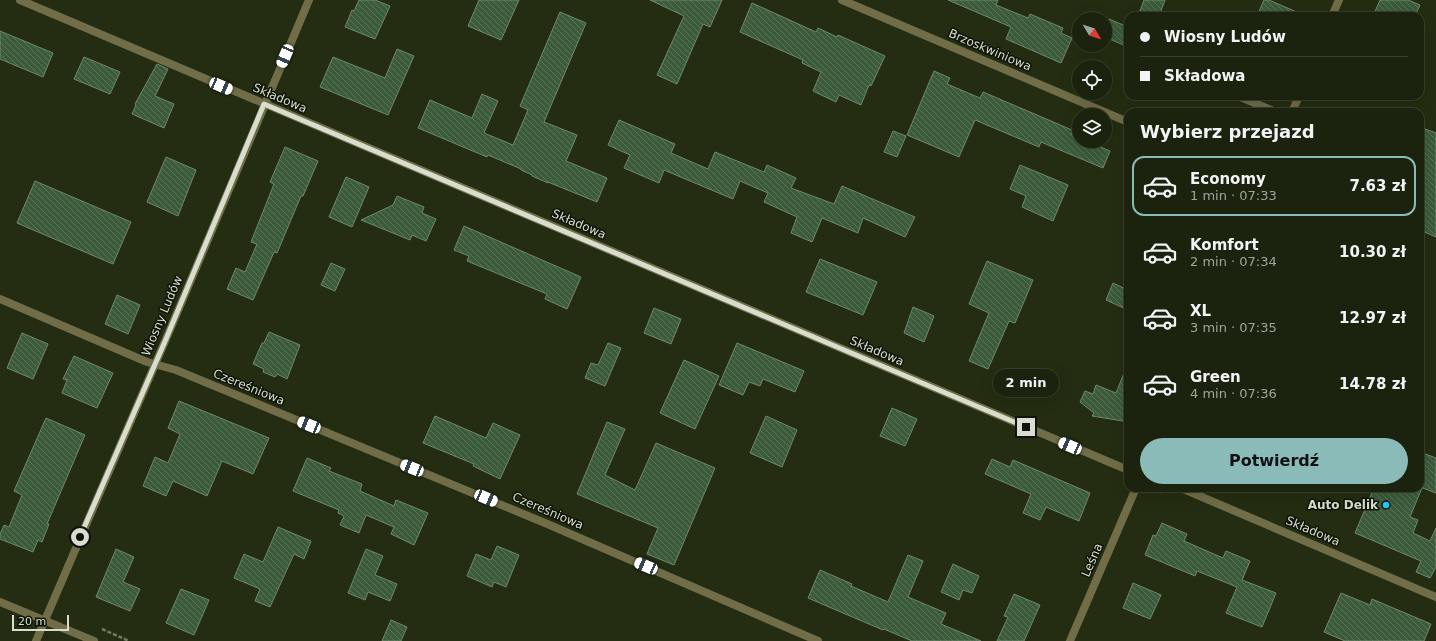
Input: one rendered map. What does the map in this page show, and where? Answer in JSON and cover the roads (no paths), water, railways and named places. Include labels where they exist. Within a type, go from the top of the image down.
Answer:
[{"type":"street","name":"Składowa","points":[[20,0],[1124,468]]},
{"type":"street","name":"Wiosny Ludów","points":[[36,641],[309,0]]},
{"type":"street","name":"Brzoskwiniowa","points":[[842,0],[1124,120]]},
{"type":"street","points":[[1334,12],[1339,0]]},
{"type":"street","points":[[1248,100],[1266,108]]},
{"type":"street","name":"Czereśniowa","points":[[0,299],[155,364],[176,370],[538,520],[818,641]]},
{"type":"street","name":"Leśna","points":[[1070,641],[1134,492]]},
{"type":"street","name":"Składowa","points":[[1190,492],[1436,597]]},
{"type":"street","points":[[0,602],[94,641]]},
{"type":"place","name":"Auto Delik","points":[[1386,505]]}]
